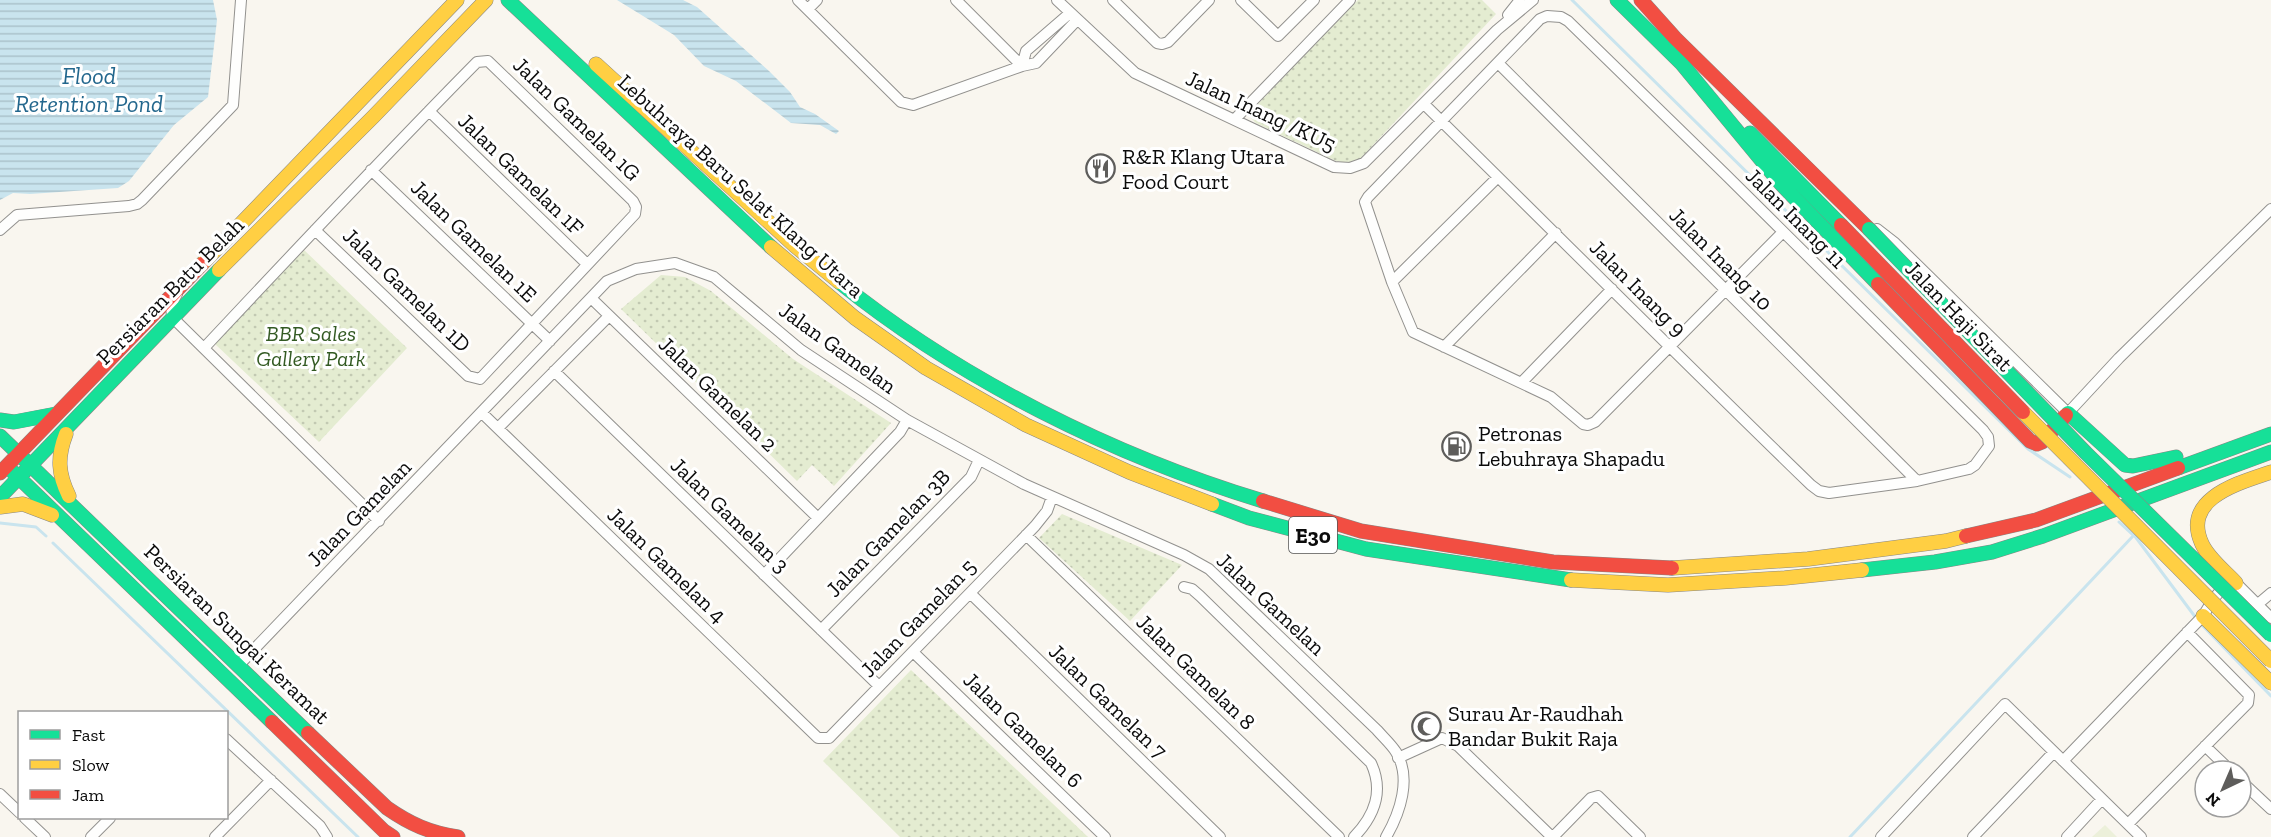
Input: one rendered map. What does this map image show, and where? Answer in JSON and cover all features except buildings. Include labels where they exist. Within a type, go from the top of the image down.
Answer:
[{"type":"main road","name":"Persiaran Batu Belah","points":[[2,466],[19,454],[457,0]]},
{"type":"main road","name":"Persiaran Batu Belah","points":[[0,497],[172,317],[373,117],[486,0]]},
{"type":"main road","name":"Lebuhraya Baru Selat Klang Utara","points":[[508,0],[788,263],[855,318],[926,368],[1026,425],[1129,472],[1249,518],[1366,549],[1556,579],[1668,585],[1785,578],[1935,562],[1992,552],[2043,537],[2271,454]]},
{"type":"main road","name":"Lebuhraya Baru Selat Klang Utara","points":[[525,0],[795,246],[868,305],[943,355],[1034,408],[1143,458],[1252,498],[1361,531],[1553,562],[1659,569],[1808,559],[1946,541],[2036,520],[2250,442]]},
{"type":"main road","name":"Jalan Haji Sirat","points":[[1641,0],[1676,38],[1869,229],[2086,453],[2271,635]]},
{"type":"main road","name":"Jalan Haji Sirat","points":[[1618,3],[1677,58],[2075,466],[2271,661]]},
{"type":"main road","points":[[1677,58],[1781,184],[2030,441],[2037,444],[2042,442],[2068,413],[2125,465],[2133,466],[2250,442],[2271,433]]},
{"type":"main road","points":[[0,420],[14,422],[58,414]]},
{"type":"main road","points":[[71,423],[58,452],[58,466],[61,482],[76,509]]},
{"type":"main road","name":"Persiaran Sungai Keramat","points":[[0,436],[387,808],[426,832],[458,837]]},
{"type":"main road","name":"Persiaran Sungai Keramat","points":[[2,466],[65,522],[384,831],[393,837]]},
{"type":"main road","points":[[2236,583],[2202,545],[2198,529],[2200,512],[2207,500],[2223,490],[2271,472]]},
{"type":"main road","points":[[0,507],[23,504],[44,510],[65,522]]},
{"type":"main road","points":[[2196,622],[2271,683]]},
{"type":"street","points":[[0,230],[17,215],[129,206],[142,200],[233,105],[241,0]]},
{"type":"street","points":[[798,0],[902,102],[913,105],[1036,63],[1073,16]]},
{"type":"street","points":[[808,9],[817,0]]},
{"type":"street","points":[[956,0],[1022,66]]},
{"type":"street","name":"Jalan Inang /KU5","points":[[1057,0],[1135,73],[1334,168],[1350,168],[1364,163],[1497,30],[1533,0]]},
{"type":"street","points":[[1113,0],[1157,43],[1162,44],[1168,42],[1209,0]]},
{"type":"street","points":[[1241,0],[1278,36],[1314,0]]},
{"type":"street","points":[[1235,119],[1350,0]]},
{"type":"street","name":"Jalan Inang /KU5","points":[[1497,30],[1520,0]]},
{"type":"street","name":"Jalan Inang 11","points":[[1392,282],[1365,202],[1540,19],[1546,16],[1565,18],[1988,437],[1989,446],[1975,465],[1969,469],[1917,481],[1829,493]]},
{"type":"street","name":"Jalan Gamelan 1G","points":[[429,111],[477,62],[488,61],[633,201],[636,207],[635,214],[587,264]]},
{"type":"street","name":"Jalan Inang 10","points":[[1498,63],[1917,481]]},
{"type":"street","name":"Jalan Inang 9","points":[[1424,104],[1810,485],[1819,491],[1829,493]]},
{"type":"street","points":[[204,348],[429,111]]},
{"type":"street","name":"Jalan Gamelan 1F","points":[[429,111],[587,264]]},
{"type":"street","name":"Jalan Gamelan 1E","points":[[371,170],[550,341]]},
{"type":"street","points":[[1498,177],[1392,282],[1413,332],[1522,382],[1557,401],[1582,424],[1588,425],[1595,422],[1783,232]]},
{"type":"street","points":[[1832,193],[1895,243],[2068,413],[2119,358],[2271,209]]},
{"type":"street","name":"Jalan Gamelan 1D","points":[[315,230],[468,376],[480,379],[532,324]]},
{"type":"street","points":[[1444,347],[1556,233]]},
{"type":"street","name":"Jalan Gamelan","points":[[239,665],[608,281],[636,269],[675,263],[714,277],[801,350],[907,420],[1053,497],[1184,555],[1209,569],[1377,730],[1396,752],[1402,769],[1403,789],[1396,819],[1386,837]]},
{"type":"street","points":[[532,324],[587,264]]},
{"type":"street","points":[[185,283],[171,305],[172,317],[379,520]]},
{"type":"street","points":[[1522,382],[1612,290]]},
{"type":"street","name":"Jalan Gamelan 2","points":[[591,298],[818,518]]},
{"type":"street","points":[[498,429],[609,316]]},
{"type":"street","name":"Jalan Gamelan 3","points":[[554,371],[879,686]]},
{"type":"street","name":"Jalan Gamelan 4","points":[[482,413],[818,738],[829,738]]},
{"type":"street","points":[[764,575],[900,432],[907,420]]},
{"type":"street","name":"Jalan Gamelan 3B","points":[[821,630],[971,477],[979,460]]},
{"type":"street","name":"Jalan Gamelan 5","points":[[829,738],[1035,526],[1047,511],[1053,497]]},
{"type":"street","name":"Jalan Gamelan 8","points":[[1026,535],[1339,837]]},
{"type":"street","points":[[2063,761],[2196,622],[2220,590],[2228,584],[2236,583],[2271,618]]},
{"type":"street","points":[[1184,587],[1192,589],[1200,596],[1371,763],[1377,776],[1378,795],[1372,813],[1354,837]]},
{"type":"street","name":"Jalan Gamelan 7","points":[[970,593],[1220,837]]},
{"type":"street","points":[[2258,604],[2271,593]]},
{"type":"street","points":[[2128,824],[2248,703],[2249,695],[2196,622]]},
{"type":"street","name":"Jalan Gamelan 6","points":[[913,651],[1105,837]]},
{"type":"street","points":[[1881,837],[2005,704],[2141,837]]},
{"type":"street","points":[[1398,758],[1442,738],[1458,746],[1552,837],[1591,798],[1598,796],[1640,837]]},
{"type":"street","points":[[228,741],[320,826],[327,837]]},
{"type":"street","points":[[2205,746],[2219,759]]},
{"type":"street","points":[[1973,837],[2054,752]]},
{"type":"street","points":[[215,837],[271,780]]},
{"type":"street","points":[[2253,793],[2271,810]]},
{"type":"street","points":[[0,794],[18,811]]},
{"type":"street","points":[[2067,837],[2102,799]]},
{"type":"street","points":[[26,819],[45,837]]},
{"type":"street","points":[[91,837],[109,819]]},
{"type":"green space","points":[[1358,0],[1482,0],[1496,14],[1359,160],[1347,163],[1336,161],[1256,123],[1249,116],[1252,110]]},
{"type":"green space","name":"BBR Sales Gallery Park","points":[[304,250],[407,348],[319,442],[215,344]]},
{"type":"green space","points":[[661,275],[685,277],[711,291],[793,359],[891,423],[834,486],[812,465],[797,481],[621,309]]},
{"type":"green space","points":[[1062,514],[1182,565],[1130,621],[1039,538]]},
{"type":"green space","points":[[911,670],[1088,837],[900,837],[823,761]]},
{"type":"green space","points":[[2105,825],[2117,837],[2092,837]]},
{"type":"water","name":"Flood Retention Pond","points":[[0,0],[213,0],[217,20],[208,97],[174,125],[129,181],[118,188],[30,194],[13,193],[0,200]]},
{"type":"water","points":[[617,0],[683,0],[697,7],[769,71],[790,92],[800,107],[815,114],[839,131],[836,134],[820,125],[791,123],[736,81],[704,66],[674,35]]},
{"type":"waterway","points":[[1572,0],[2028,449],[2070,477]]},
{"type":"waterway","points":[[2119,522],[2133,535]]},
{"type":"waterway","points":[[0,523],[36,527],[46,536]]},
{"type":"waterway","points":[[1850,837],[2134,535],[2196,618]]},
{"type":"waterway","points":[[53,543],[227,711]]},
{"type":"waterway","points":[[2200,623],[2271,696]]},
{"type":"waterway","points":[[228,712],[358,837]]},
{"type":"traffic: fast","points":[[508,0],[771,247]]},
{"type":"traffic: fast","points":[[1617,0],[1683,65]]},
{"type":"traffic: fast","points":[[1677,58],[1781,184],[1878,284]]},
{"type":"traffic: fast","points":[[1750,133],[1841,225]]},
{"type":"traffic: fast","points":[[1869,229],[2086,453],[2271,635]]},
{"type":"traffic: fast","points":[[0,497],[219,270]]},
{"type":"traffic: fast","points":[[839,282],[886,318],[936,351],[1041,411],[1151,462],[1263,501]]},
{"type":"traffic: fast","points":[[2068,413],[2125,465],[2133,466],[2176,457]]},
{"type":"traffic: fast","points":[[0,420],[14,422],[56,414]]},
{"type":"traffic: fast","points":[[2178,468],[2271,434]]},
{"type":"traffic: fast","points":[[0,436],[308,733]]},
{"type":"traffic: fast","points":[[1862,570],[1935,562],[1992,552],[2043,536],[2271,452]]},
{"type":"traffic: fast","points":[[13,472],[272,722]]},
{"type":"traffic: fast","points":[[1212,504],[1249,518],[1366,549],[1571,580]]},
{"type":"traffic: slow","points":[[202,264],[457,0]]},
{"type":"traffic: slow","points":[[219,270],[373,117],[486,0]]},
{"type":"traffic: slow","points":[[596,64],[795,246],[839,282]]},
{"type":"traffic: slow","points":[[771,247],[855,318],[926,368],[1026,425],[1129,472],[1212,504]]},
{"type":"traffic: slow","points":[[2023,412],[2271,661]]},
{"type":"traffic: slow","points":[[66,434],[61,450],[60,465],[69,496]]},
{"type":"traffic: slow","points":[[2236,583],[2213,560],[2202,544],[2198,528],[2199,515],[2206,504],[2230,487],[2271,472]]},
{"type":"traffic: slow","points":[[0,507],[23,504],[52,515]]},
{"type":"traffic: slow","points":[[1672,568],[1808,559],[1946,541],[1966,536]]},
{"type":"traffic: slow","points":[[1571,580],[1668,585],[1785,578],[1862,570]]},
{"type":"traffic: slow","points":[[2203,616],[2271,683]]},
{"type":"traffic: jam","points":[[1641,0],[1675,38],[1869,229]]},
{"type":"traffic: jam","points":[[1841,225],[2023,412]]},
{"type":"traffic: jam","points":[[0,473],[202,264]]},
{"type":"traffic: jam","points":[[1878,284],[2030,441],[2037,444],[2042,442],[2066,415]]},
{"type":"traffic: jam","points":[[1966,536],[2036,520],[2178,468]]},
{"type":"traffic: jam","points":[[1263,501],[1361,531],[1553,562],[1672,568]]},
{"type":"traffic: jam","points":[[272,722],[384,831],[393,837]]},
{"type":"traffic: jam","points":[[308,733],[387,808],[421,827],[458,837]]},
{"type":"place","name":"R&R Klang Utara Food Court","points":[[1101,169]]},
{"type":"place","name":"Petronas Lebuhraya Shapadu","points":[[1457,446]]},
{"type":"place","name":"Surau Ar-Raudhah Bandar Bukit Raja","points":[[1427,726]]}]
